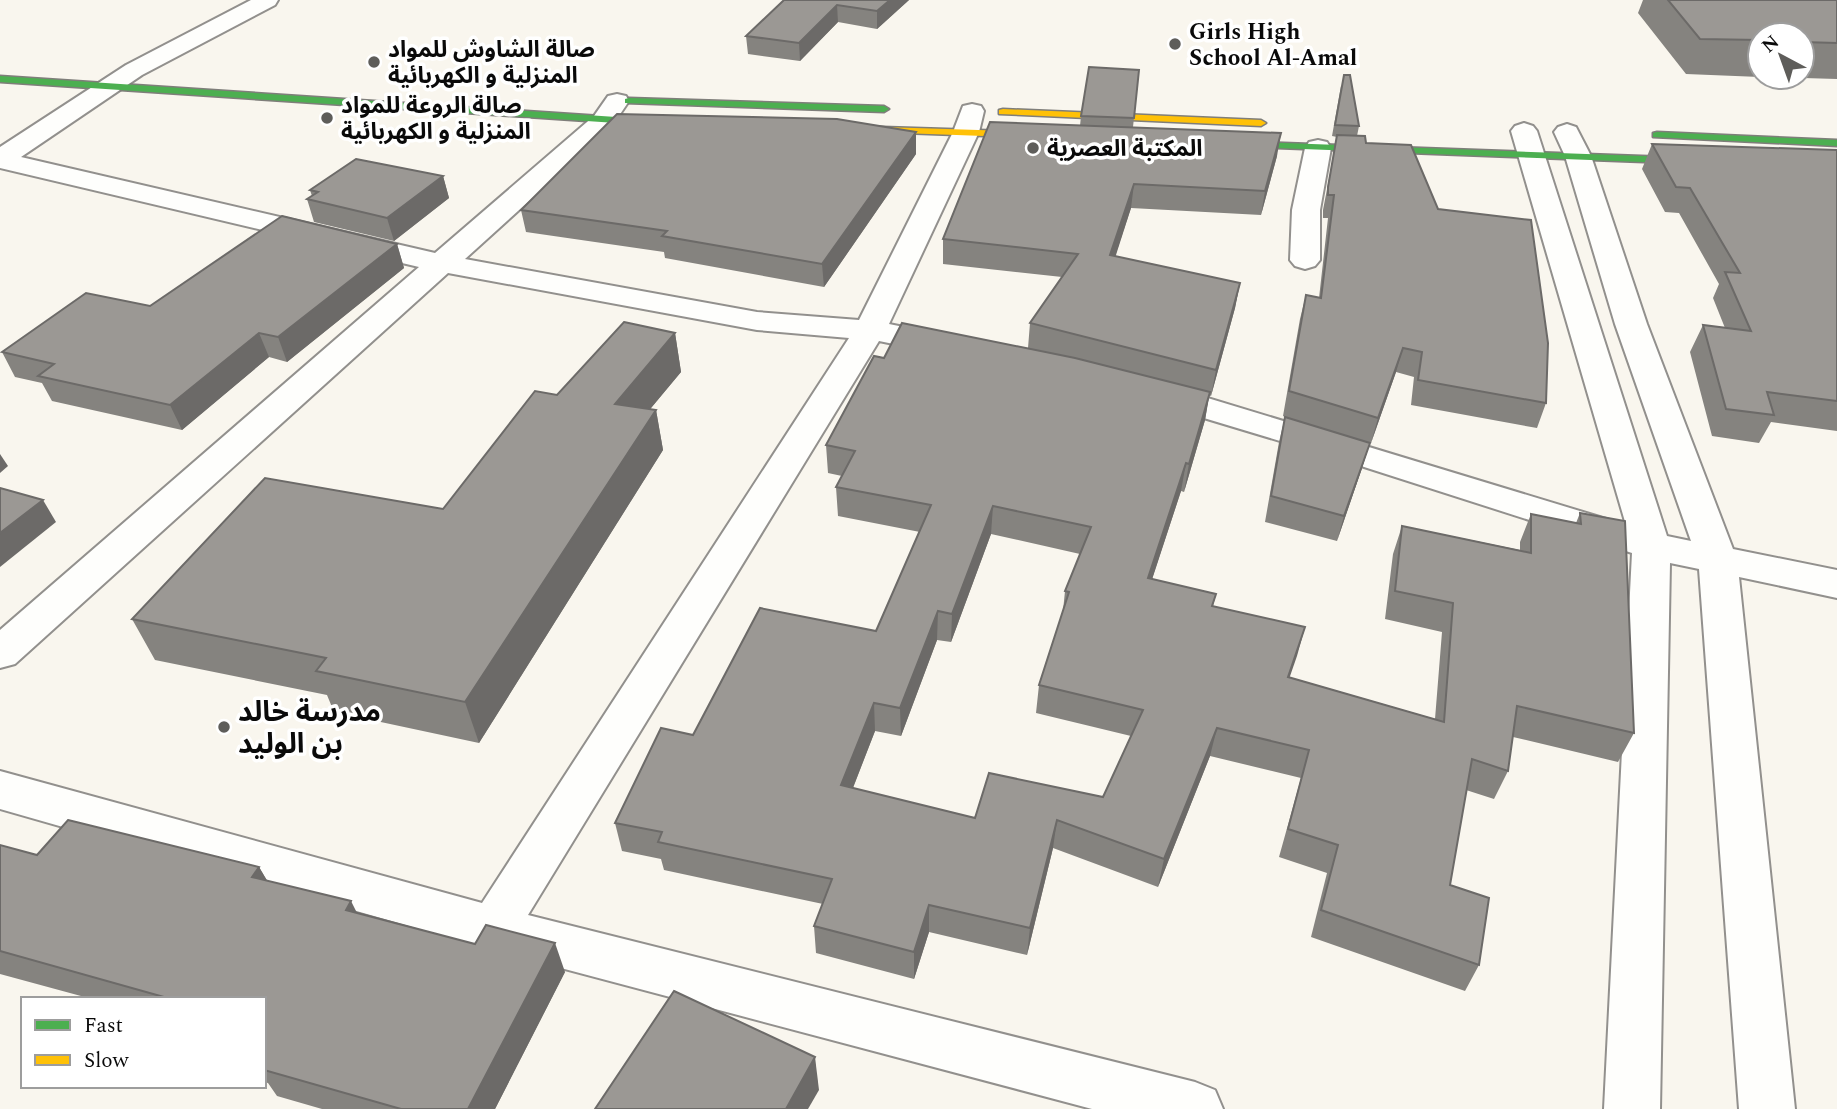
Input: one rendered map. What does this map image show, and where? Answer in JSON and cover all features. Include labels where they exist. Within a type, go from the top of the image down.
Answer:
[{"type":"main road","points":[[134,70],[161,72]]},
{"type":"main road","points":[[0,79],[109,77],[608,107],[895,110]]},
{"type":"main road","points":[[608,107],[682,123]]},
{"type":"main road","points":[[829,128],[966,118],[1282,124]]},
{"type":"main road","points":[[966,118],[1061,136]]},
{"type":"main road","points":[[1635,134],[1837,143]]},
{"type":"main road","points":[[1210,143],[1318,148],[1547,137],[1720,162]]},
{"type":"street","points":[[0,159],[109,77],[134,70],[267,0]]},
{"type":"street","points":[[0,653],[440,263],[608,107]]},
{"type":"street","points":[[494,928],[870,330],[966,118]]},
{"type":"street","points":[[1547,137],[1651,546],[1632,1109]]},
{"type":"street","points":[[1547,137],[1631,324],[1718,562],[1767,1109]]},
{"type":"street","points":[[1305,260],[1306,210],[1318,148]]},
{"type":"street","points":[[0,159],[440,263],[757,321],[870,330],[979,351]]},
{"type":"street","points":[[1126,385],[1345,449],[1651,546],[1718,562],[1837,584]]},
{"type":"street","points":[[0,790],[494,928],[1195,1109]]},
{"type":"building","points":[[784,0],[890,0],[877,11],[837,5],[799,43],[746,36]]},
{"type":"building","points":[[1668,0],[1837,0],[1837,43],[1816,42],[1816,21],[1746,21],[1746,40],[1700,39]]},
{"type":"building","points":[[1089,67],[1139,70],[1134,118],[1081,116]]},
{"type":"building","points":[[1344,75],[1350,75],[1359,126],[1335,125]]},
{"type":"building","points":[[617,114],[837,119],[916,132],[822,264],[662,236],[667,231],[521,210]]},
{"type":"building","points":[[990,122],[1281,133],[1265,191],[1134,184],[1110,255],[1240,283],[1216,370],[1030,323],[1078,254],[943,239]]},
{"type":"building","points":[[1337,135],[1365,136],[1366,143],[1411,145],[1438,209],[1531,220],[1548,343],[1546,403],[1418,380],[1422,352],[1403,348],[1378,418],[1289,391],[1306,295],[1321,298],[1334,195],[1328,195],[1328,187]]},
{"type":"building","points":[[1652,144],[1837,150],[1837,401],[1767,392],[1774,415],[1726,409],[1703,325],[1751,331],[1725,272],[1740,273],[1690,188],[1676,187]]},
{"type":"building","points":[[356,159],[443,176],[387,218],[307,199],[318,192],[310,190]]},
{"type":"building","points":[[282,216],[397,244],[278,337],[259,333],[170,405],[38,376],[54,364],[2,352],[86,293],[150,306]]},
{"type":"building","points":[[624,322],[675,333],[615,404],[656,410],[465,702],[316,671],[326,658],[132,619],[265,478],[443,509],[535,391],[557,395]]},
{"type":"building","points":[[902,323],[1075,358],[1210,392],[1189,464],[1186,463],[1148,578],[1216,594],[1212,606],[1305,627],[1288,677],[1444,722],[1453,603],[1395,591],[1402,526],[1531,553],[1531,514],[1581,524],[1580,513],[1625,521],[1634,733],[1517,706],[1508,771],[1472,759],[1450,885],[1489,898],[1479,965],[1321,910],[1338,845],[1288,829],[1309,750],[1217,728],[1164,859],[1057,820],[1030,928],[929,905],[914,952],[814,926],[832,879],[658,842],[662,832],[615,823],[661,728],[693,735],[760,608],[876,631],[931,505],[836,487],[855,451],[826,445],[874,356],[884,358]],"holes":[[[993,506],[1091,527],[1065,591],[1069,592],[1039,685],[1143,710],[1103,797],[989,773],[975,818],[841,785],[874,703],[900,708],[938,611],[952,614]]]},
{"type":"building","points":[[1285,417],[1370,443],[1344,516],[1271,496]]},
{"type":"building","points":[[0,488],[43,500],[0,533]]},
{"type":"building","points":[[68,820],[259,867],[252,877],[351,901],[346,910],[475,944],[486,925],[555,943],[468,1109],[401,1109],[266,1071],[266,997],[164,997],[0,951],[0,845],[37,855]]},
{"type":"building","points":[[674,991],[815,1057],[786,1109],[595,1109]]},
{"type":"traffic: fast","points":[[0,79],[661,123]]},
{"type":"traffic: fast","points":[[629,101],[884,109]]},
{"type":"traffic: fast","points":[[1657,135],[1837,143]]},
{"type":"traffic: fast","points":[[1225,144],[1697,161]]},
{"type":"traffic: slow","points":[[1003,112],[1261,123]]},
{"type":"traffic: slow","points":[[851,129],[1039,135]]},
{"type":"place","name":"Girls High School Al-Amal","points":[[1175,44]]},
{"type":"place","name":"صالة الشاوش للمواد المنزلية و الكهربائية","points":[[374,62]]},
{"type":"place","name":"صالة الروعة للمواد المنزلية و الكهربائية","points":[[327,118]]},
{"type":"place","name":"المكتبة العصرية","points":[[1033,148]]},
{"type":"place","name":"مدرسة خالد بن الوليد","points":[[224,727]]}]
